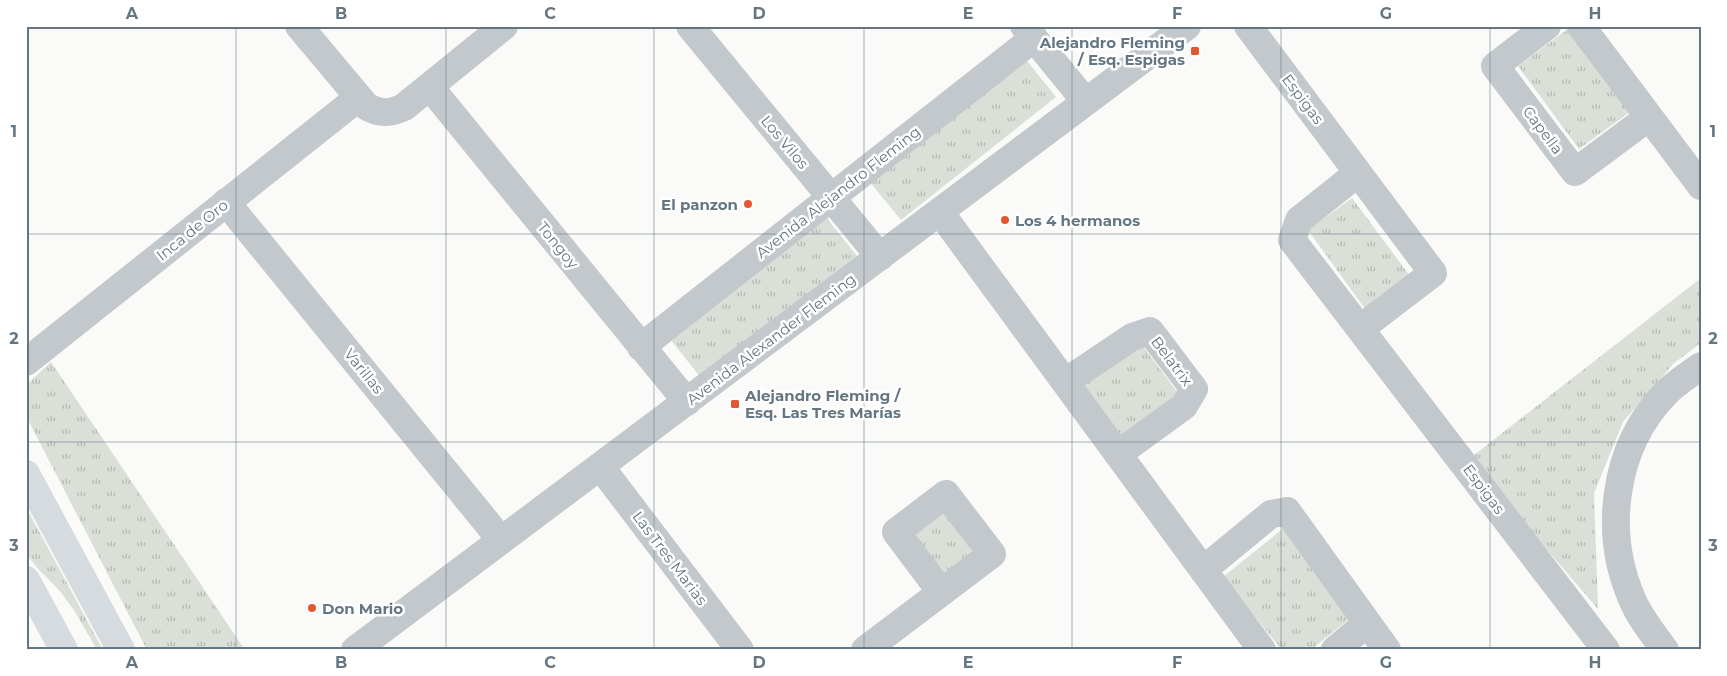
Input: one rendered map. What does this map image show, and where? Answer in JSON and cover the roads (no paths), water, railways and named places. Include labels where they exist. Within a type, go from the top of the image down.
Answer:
[{"type":"main road","points":[[26,474],[121,650]]},
{"type":"main road","points":[[26,580],[64,650]]},
{"type":"street","points":[[299,26],[366,106],[389,113],[404,107],[504,26]]},
{"type":"street","name":"Los Vilos","points":[[690,26],[880,257]]},
{"type":"street","name":"Avenida Alexander Fleming","points":[[355,650],[1186,26]]},
{"type":"street","name":"Espigas","points":[[1248,26],[1433,273],[1361,328]]},
{"type":"street","name":"Capella","points":[[1547,26],[1495,66],[1575,172],[1649,117]]},
{"type":"street","points":[[1581,26],[1701,186]]},
{"type":"street","points":[[1029,32],[1086,102]]},
{"type":"street","name":"Avenida Alejandro Fleming","points":[[641,347],[831,198],[1029,32]]},
{"type":"street","name":"Tongoy","points":[[430,87],[687,402]]},
{"type":"street","name":"Inca de Oro","points":[[26,362],[358,98]]},
{"type":"street","name":"Espigas","points":[[1358,173],[1299,220],[1292,240],[1606,650]]},
{"type":"street","name":"Varillas","points":[[226,202],[501,540]]},
{"type":"street","points":[[940,212],[1262,650]]},
{"type":"street","name":"Belatrix","points":[[1065,382],[1132,337],[1150,332],[1194,389],[1184,406],[1118,454]]},
{"type":"street","points":[[1665,650],[1643,621],[1624,579],[1615,530],[1616,505],[1620,480],[1627,456],[1646,419],[1666,393],[1701,366]]},
{"type":"street","name":"Las Tres Marias","points":[[600,466],[740,650]]},
{"type":"street","points":[[1204,570],[1271,514],[1287,511],[1387,650]]},
{"type":"street","points":[[865,650],[941,592]]},
{"type":"street","points":[[1335,650],[1367,623]]},
{"type":"place","name":"Alejandro Fleming / Esq. Espigas","points":[[1195,51]]},
{"type":"place","name":"El panzon","points":[[748,204]]},
{"type":"place","name":"Los 4 hermanos","points":[[1005,220]]},
{"type":"place","name":"Alejandro Fleming / Esq. Las Tres Marías","points":[[735,404]]},
{"type":"place","name":"Don Mario","points":[[312,608]]}]
